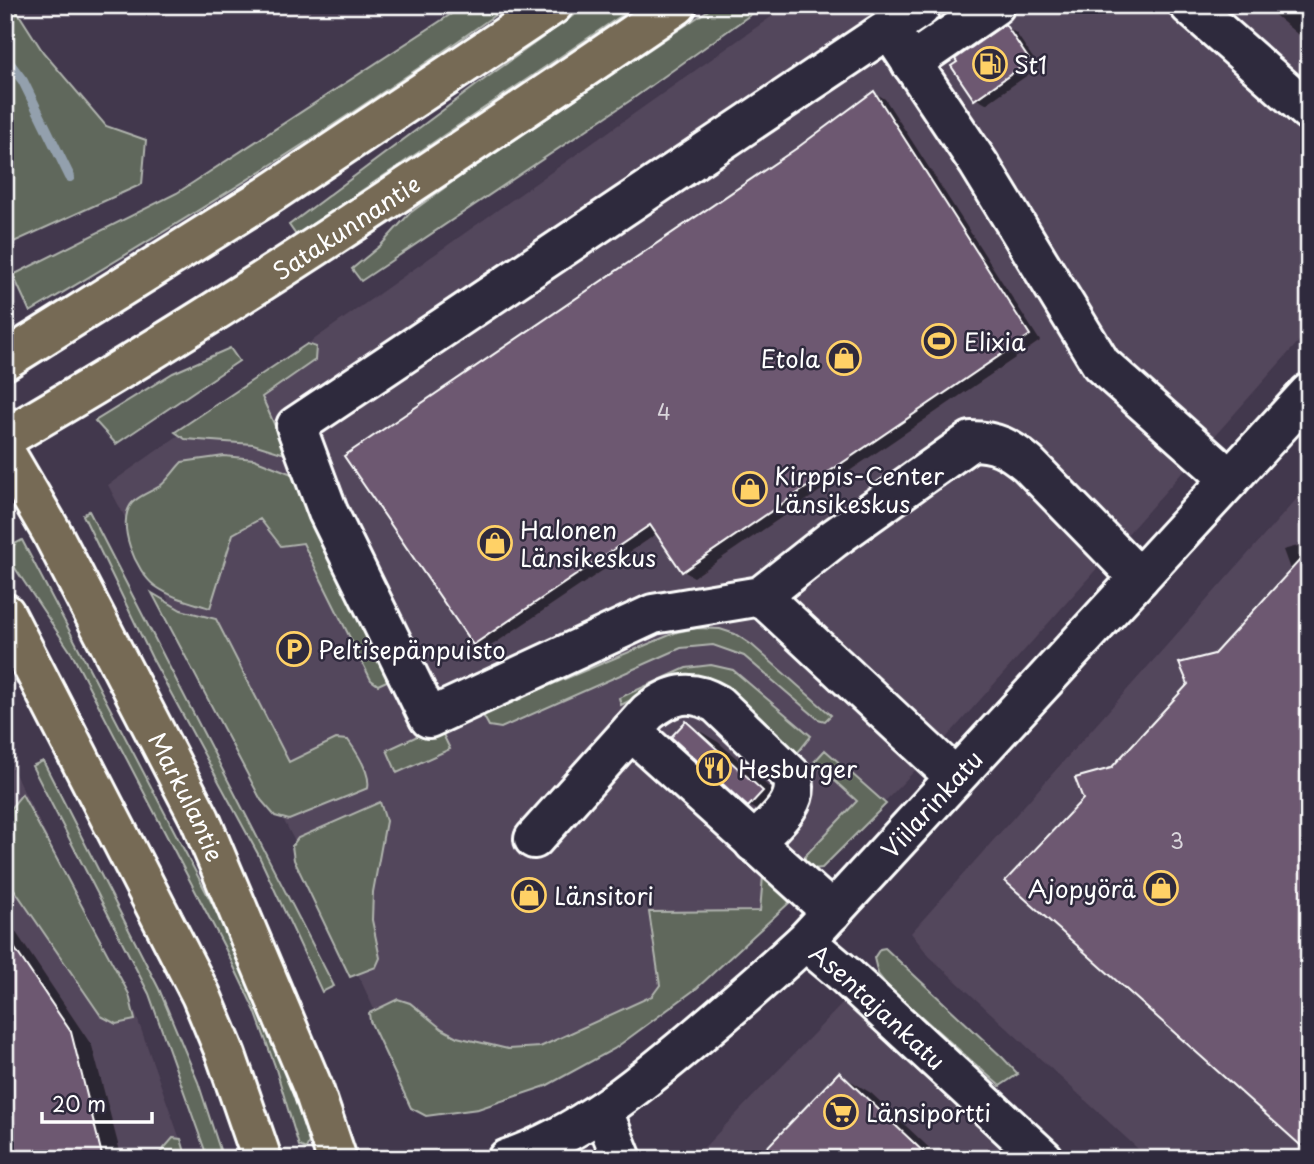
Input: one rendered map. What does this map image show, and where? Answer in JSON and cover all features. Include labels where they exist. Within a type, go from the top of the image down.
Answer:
[{"type":"main road","points":[[5,360],[267,196],[553,5]]},
{"type":"main road","name":"Satakunnantie","points":[[5,438],[302,255],[677,5]]},
{"type":"main road","name":"Markulantie","points":[[5,452],[51,531],[200,819],[313,1087],[337,1159]]},
{"type":"main road","points":[[5,613],[196,984],[226,1055],[262,1159]]},
{"type":"street","points":[[911,63],[995,5]]},
{"type":"street","points":[[1189,5],[1309,111]]},
{"type":"street","points":[[920,8],[296,426],[328,512],[429,718],[653,614],[761,596],[833,539],[971,442],[1002,445],[1028,464],[1139,578]]},
{"type":"street","points":[[889,29],[982,168],[1101,364],[1230,479]]},
{"type":"street","name":"Viilarinkatu","points":[[507,1159],[556,1138],[603,1111],[743,998],[805,941],[1309,393]]},
{"type":"street","points":[[761,596],[955,777]]},
{"type":"street","points":[[534,839],[631,731],[664,700],[686,693],[717,704],[788,769],[795,787],[791,802],[754,844]]},
{"type":"street","points":[[631,731],[832,912]]},
{"type":"street","name":"Asentajankatu","points":[[805,941],[1045,1159]]},
{"type":"street","points":[[603,1111],[622,1159]]},
{"type":"shaded area","points":[[5,5],[13,5],[43,52],[106,126],[146,140],[142,184],[5,246]]},
{"type":"shaded area","points":[[465,5],[509,5],[272,164],[30,312],[13,275],[177,193]]},
{"type":"shaded area","points":[[588,5],[637,5],[296,235],[289,225]]},
{"type":"shaded area","points":[[716,5],[764,5],[631,100],[361,281],[352,269],[381,245],[410,213],[462,175]]},
{"type":"shaded area","points":[[788,5],[1309,5],[1309,330],[939,746],[765,924],[659,1013],[524,1094],[420,1110],[314,878],[108,485]]},
{"type":"shaded area","points":[[307,344],[316,347],[315,360],[262,397],[288,455],[253,444],[185,439],[175,432]]},
{"type":"shaded area","points":[[230,348],[239,361],[116,444],[95,421],[173,373]]},
{"type":"shaded area","points":[[224,456],[254,459],[297,476],[389,680],[378,685],[371,680],[303,543],[281,546],[260,519],[233,534],[210,608],[161,590],[141,570],[127,534],[127,512],[132,503],[160,486],[182,462]]},
{"type":"shaded area","points":[[1309,485],[1309,1159],[1149,1159],[929,956],[911,933]]},
{"type":"shaded area","points":[[89,511],[334,986],[322,992],[258,854],[152,658],[83,515]]},
{"type":"shaded area","points":[[22,540],[226,930],[259,999],[277,1044],[309,1142],[306,1149],[299,1146],[255,1011],[225,948],[72,654],[5,553],[5,549]]},
{"type":"shaded area","points":[[152,593],[181,610],[216,619],[289,762],[336,739],[348,740],[365,769],[368,788],[289,820],[275,816],[261,800]]},
{"type":"shaded area","points":[[697,628],[720,629],[735,634],[752,645],[831,715],[825,721],[818,719],[744,656],[713,645],[681,648],[501,728],[489,726],[484,717],[486,712],[677,632]]},
{"type":"shaded area","points":[[711,665],[733,670],[811,736],[795,756],[763,720],[721,689],[653,689],[621,705],[619,698],[686,668]]},
{"type":"shaded area","points":[[439,726],[450,749],[397,773],[387,750]]},
{"type":"shaded area","points":[[825,750],[886,804],[822,868],[813,869],[805,856],[857,801],[814,762]]},
{"type":"shaded area","points":[[5,754],[135,1012],[187,1159],[5,1159]]},
{"type":"shaded area","points":[[43,761],[159,989],[198,1082],[223,1159],[208,1159],[149,994],[32,766]]},
{"type":"shaded area","points":[[22,794],[129,994],[135,1020],[116,1024],[101,1016],[5,876],[5,815]]},
{"type":"shaded area","points":[[380,802],[386,821],[373,892],[372,920],[380,958],[376,967],[350,977],[294,860],[292,846],[298,838]]},
{"type":"shaded area","points":[[763,876],[787,896],[789,903],[697,988],[614,1049],[546,1086],[478,1109],[426,1116],[411,1108],[370,1021],[369,1013],[398,999],[410,1003],[442,1029],[457,1037],[508,1049],[540,1047],[652,996],[660,985],[649,912],[760,911]]},
{"type":"shaded area","points":[[885,948],[1018,1074],[1000,1086],[889,988],[878,974],[874,958],[880,949]]},
{"type":"shaded area","points":[[843,1003],[1011,1159],[693,1159]]},
{"type":"shaded area","points":[[173,1138],[181,1139],[187,1159],[161,1159],[159,1154]]},
{"type":"building","points":[[1005,24],[1030,61],[974,100],[951,66],[957,62],[955,59]]},
{"type":"building","points":[[874,91],[1030,335],[682,572],[650,525],[473,645],[344,456],[797,148]]},
{"type":"building","points":[[1309,550],[1309,1153],[1005,881],[1083,799],[1075,778],[1111,768],[1188,684],[1179,663],[1214,654]]},
{"type":"building","points":[[686,721],[763,791],[748,807],[671,737]]},
{"type":"building","points":[[5,934],[71,1032],[103,1159],[5,1159]]},
{"type":"building","name":"Länsiportti","points":[[839,1072],[931,1159],[756,1159]]},
{"type":"waterway","points":[[5,57],[23,81],[70,177]]},
{"type":"place","name":"St1","points":[[990,64]]},
{"type":"place","name":"Elixia","points":[[939,341]]},
{"type":"place","name":"Etola","points":[[844,358]]},
{"type":"place","name":"Kirppis-Center Länsikeskus","points":[[750,489]]},
{"type":"place","name":"Halonen Länsikeskus","points":[[495,543]]},
{"type":"place","name":"Peltisepänpuisto","points":[[294,649]]},
{"type":"place","name":"Hesburger","points":[[714,768]]},
{"type":"place","name":"Ajopyörä","points":[[1161,888]]},
{"type":"place","name":"Länsitori","points":[[529,895]]},
{"type":"place","name":"Länsiportti","points":[[841,1112]]}]
